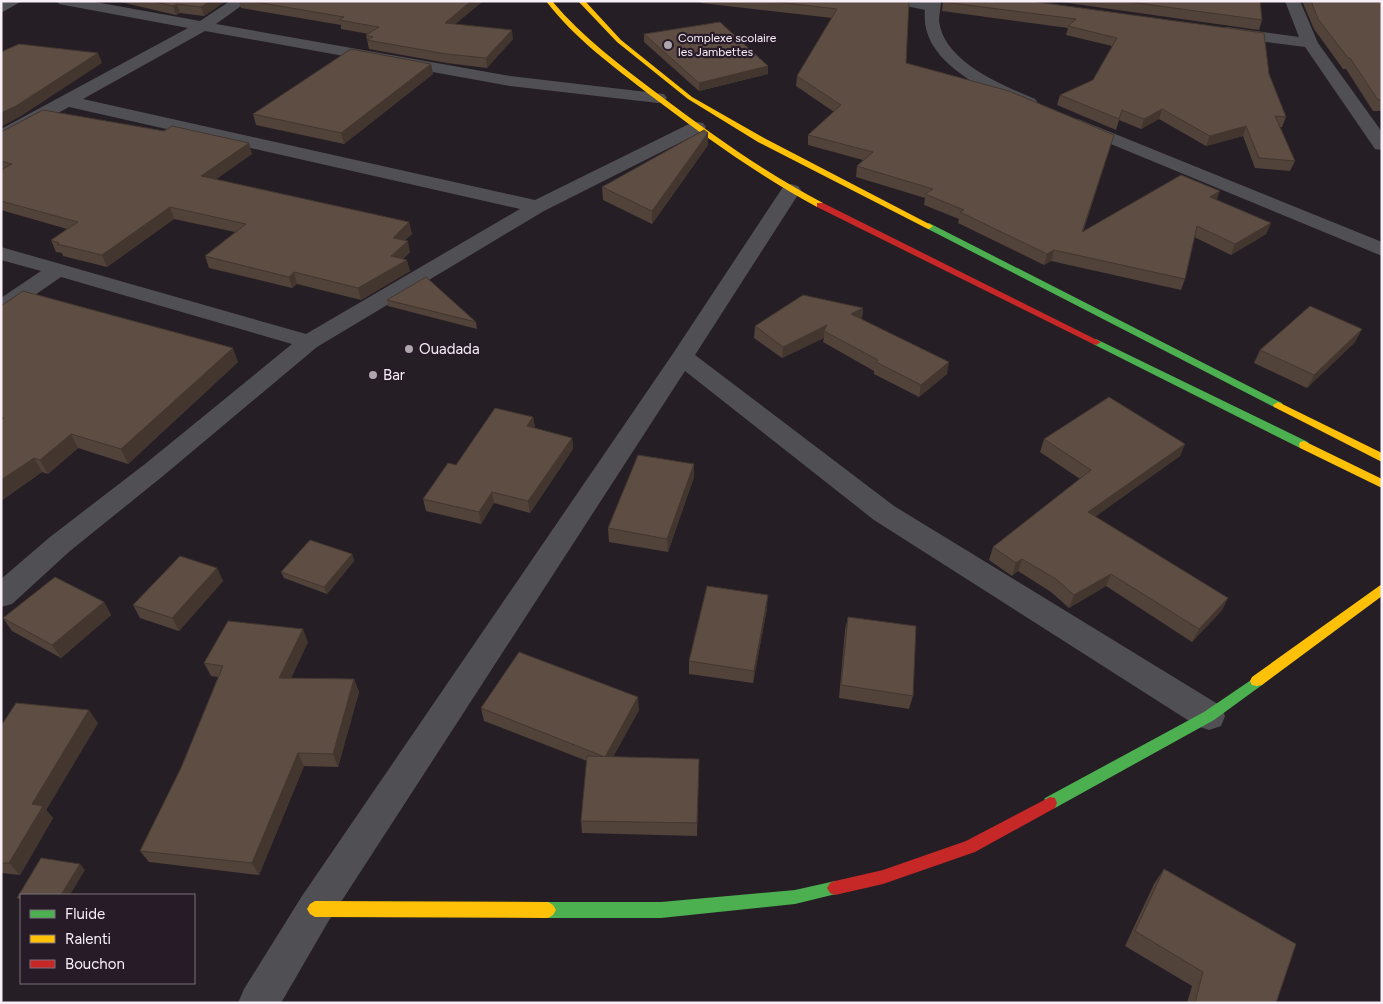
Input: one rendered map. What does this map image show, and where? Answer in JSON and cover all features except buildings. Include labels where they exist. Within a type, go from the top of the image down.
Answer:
[{"type":"street","points":[[1,9],[15,1]]},
{"type":"street","points":[[64,1],[510,81],[658,98]]},
{"type":"street","points":[[1,137],[201,27],[241,1]]},
{"type":"street","points":[[549,1],[562,18],[602,55],[697,126],[791,190],[1382,484]]},
{"type":"street","points":[[581,1],[619,41],[690,98],[761,140],[1382,458]]},
{"type":"street","points":[[902,1],[933,4],[933,28],[939,43],[952,59],[974,77],[1009,95],[1045,110]]},
{"type":"street","points":[[1292,1],[1310,43],[1382,145]]},
{"type":"street","points":[[1214,30],[1310,43]]},
{"type":"street","points":[[68,101],[537,207]]},
{"type":"street","points":[[1064,118],[1382,250]]},
{"type":"street","points":[[1,596],[60,544],[154,470],[309,342],[491,236],[537,207],[697,126]]},
{"type":"street","points":[[258,1003],[315,909],[791,190]]},
{"type":"street","points":[[1,253],[309,342]]},
{"type":"street","points":[[1,308],[57,270]]},
{"type":"street","points":[[682,357],[884,513],[1210,716]]},
{"type":"street","points":[[315,909],[661,910],[795,897],[883,877],[970,847],[1210,716],[1382,588]]},
{"type":"traffic: fast","points":[[929,226],[1278,405]]},
{"type":"traffic: fast","points":[[1096,342],[1304,445]]},
{"type":"traffic: fast","points":[[1050,803],[1209,716],[1257,681]]},
{"type":"traffic: fast","points":[[548,910],[661,910],[795,897],[835,888]]},
{"type":"traffic: slow","points":[[549,1],[572,28],[612,63],[756,168],[820,205]]},
{"type":"traffic: slow","points":[[581,1],[619,41],[690,98],[761,140],[929,226]]},
{"type":"traffic: slow","points":[[1278,405],[1382,458]]},
{"type":"traffic: slow","points":[[1304,445],[1382,484]]},
{"type":"traffic: slow","points":[[1257,681],[1382,589]]},
{"type":"traffic: slow","points":[[315,909],[548,910]]},
{"type":"traffic: jam","points":[[820,205],[1096,342]]},
{"type":"traffic: jam","points":[[835,888],[883,877],[970,847],[1050,803]]},
{"type":"place","name":"Complexe scolaire les Jambettes","points":[[668,45]]},
{"type":"place","name":"Ouadada","points":[[409,349]]},
{"type":"place","name":"Bar","points":[[373,375]]}]
